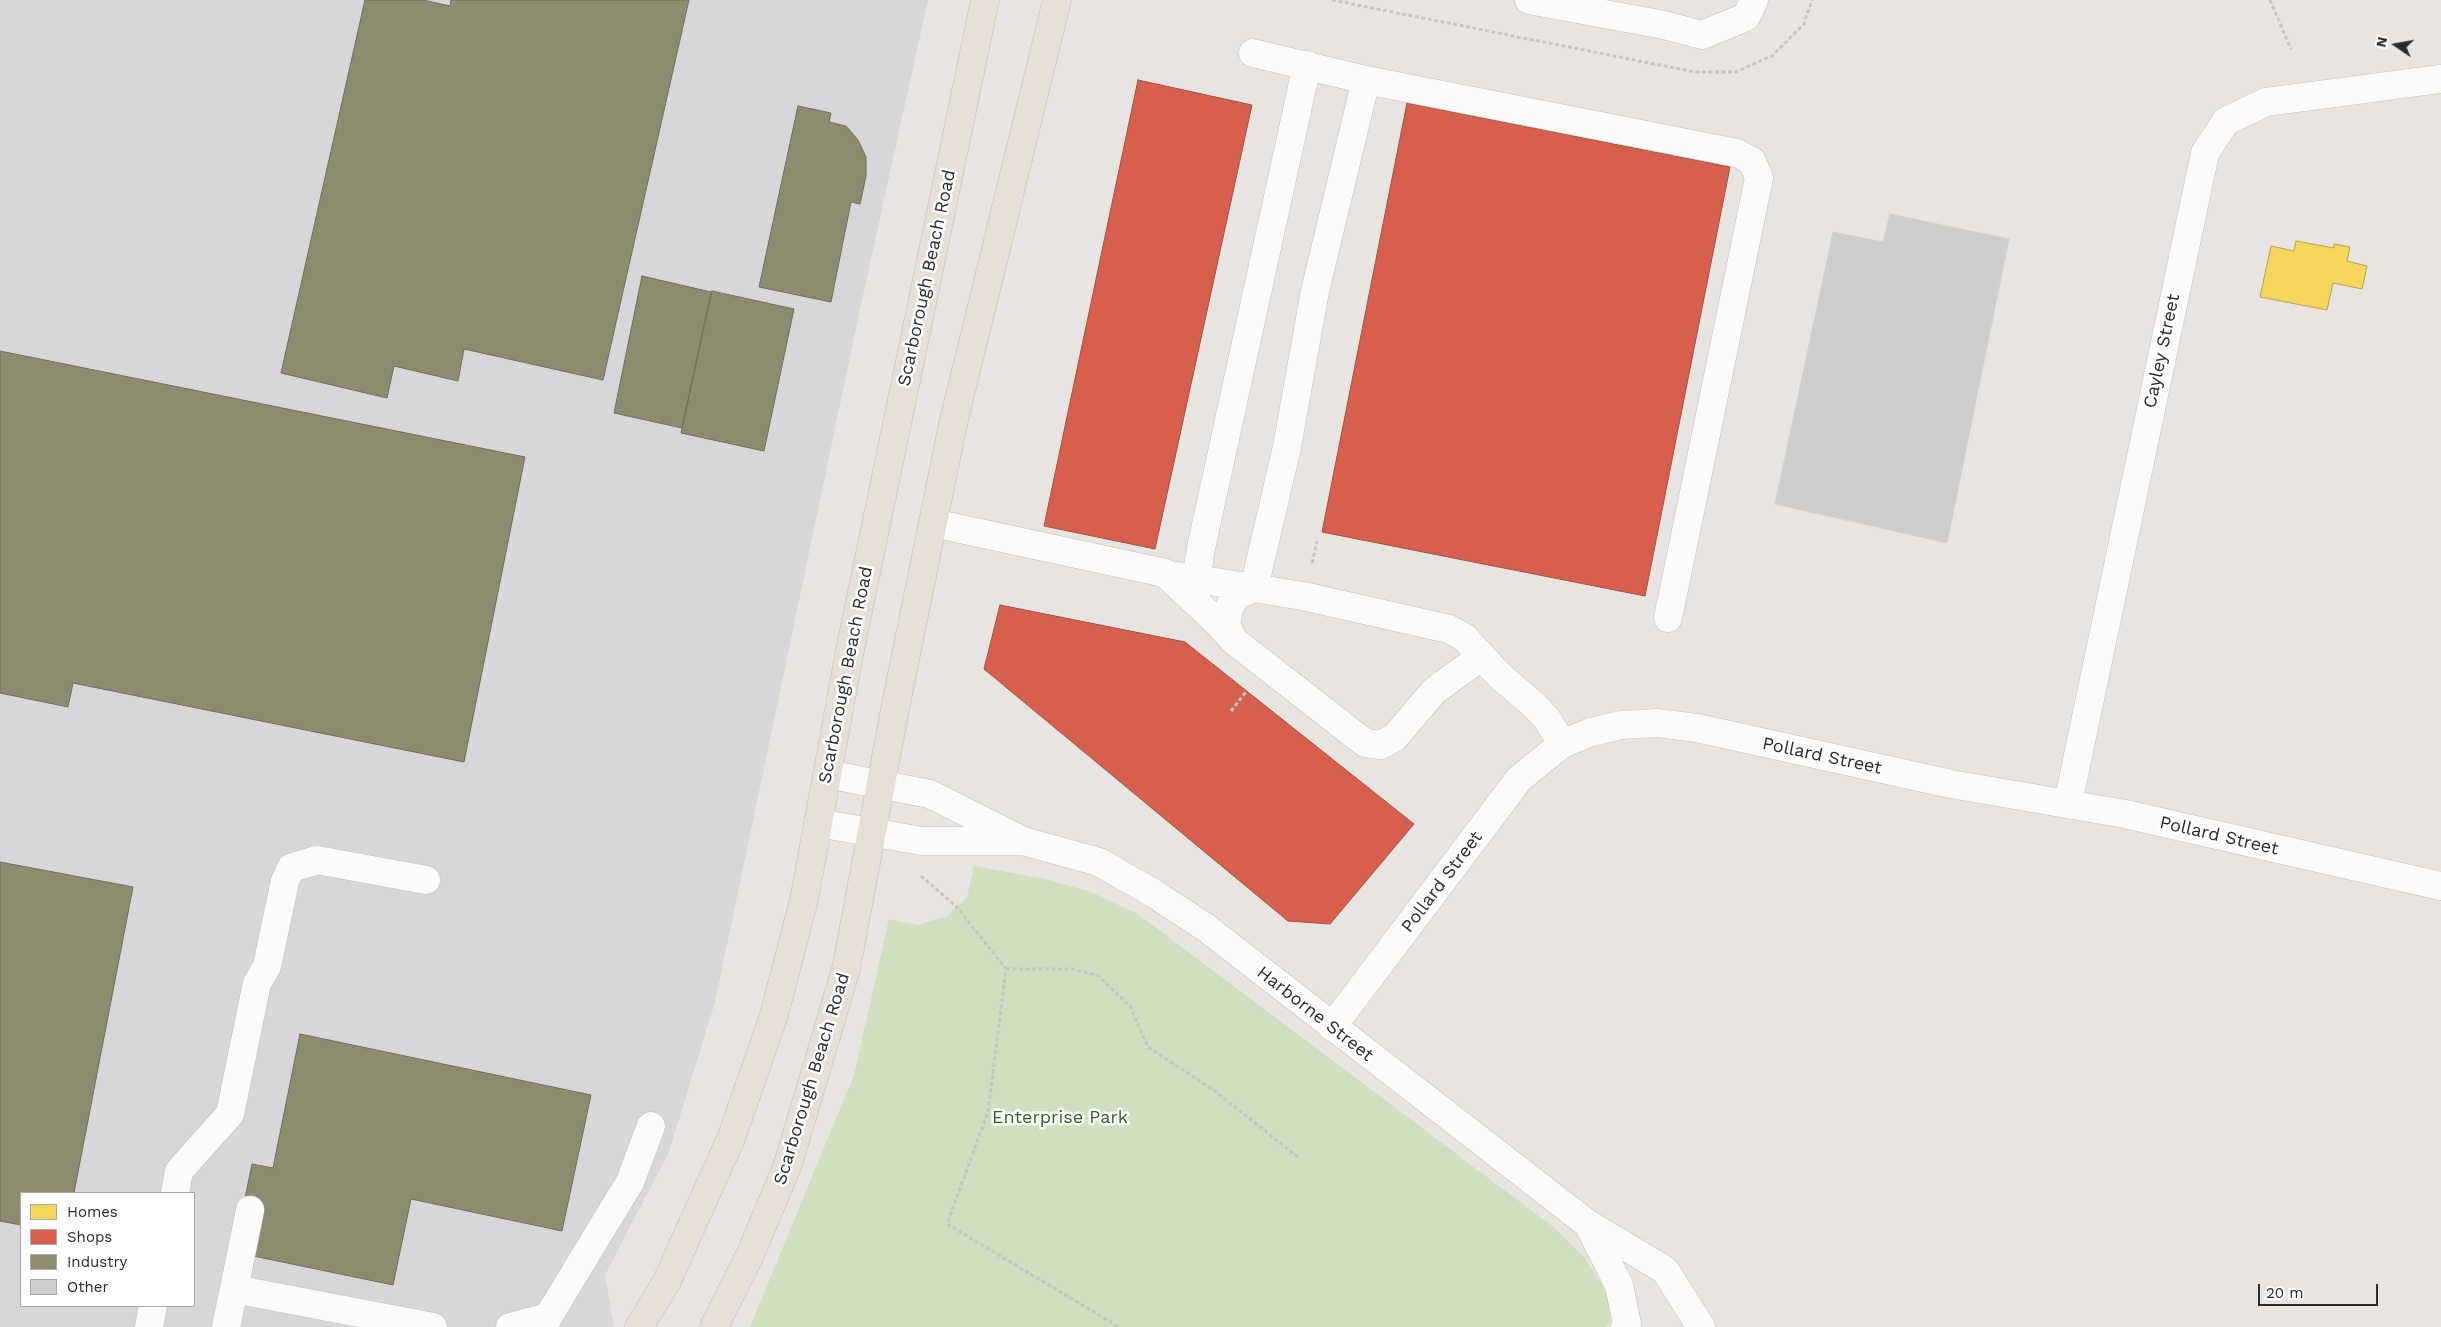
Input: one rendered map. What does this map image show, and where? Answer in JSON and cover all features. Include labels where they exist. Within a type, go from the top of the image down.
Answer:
[{"type":"main road","name":"Scarborough Beach Road","points":[[639,1327],[667,1281],[732,1136],[774,1015],[804,900],[850,650],[985,0]]},
{"type":"main road","name":"Scarborough Beach Road","points":[[714,1327],[751,1253],[788,1164],[846,969],[953,424],[1057,0]]},
{"type":"street","points":[[1529,0],[1664,25],[1702,35],[1746,17],[1754,0]]},
{"type":"street","points":[[1253,53],[1366,80],[1737,153],[1752,161],[1759,178],[1668,618]]},
{"type":"street","points":[[1194,590],[1307,65]]},
{"type":"street","points":[[1254,588],[1287,447],[1315,291],[1366,80]]},
{"type":"street","name":"Cayley Street","points":[[2068,803],[2205,153],[2226,121],[2266,102],[2441,80]]},
{"type":"street","points":[[933,523],[1164,573],[1194,590],[1233,640],[1365,743],[1381,745],[1395,737],[1446,680],[1482,656]]},
{"type":"street","points":[[1194,590],[1254,588],[1303,596],[1449,629],[1464,636],[1500,676],[1547,719],[1562,744]]},
{"type":"street","points":[[1233,640],[1226,624],[1228,608],[1238,595],[1254,588]]},
{"type":"street","name":"Pollard Street","points":[[1332,1027],[1519,780],[1562,744],[1591,732],[1621,724],[1658,723],[1697,728],[1951,784],[2068,803],[2441,886]]},
{"type":"street","name":"Harborne Street","points":[[827,774],[930,794],[1023,841],[1099,862],[1153,893],[1205,927],[1588,1224],[1666,1270],[1701,1327]]},
{"type":"street","name":"Harborne Street","points":[[818,823],[922,841],[1023,841]]},
{"type":"street","points":[[175,1192],[179,1171],[230,1114],[257,983],[267,966],[285,881],[291,868],[317,860],[426,880]]},
{"type":"street","points":[[510,1327],[548,1317],[630,1182],[651,1126]]},
{"type":"street","points":[[226,1327],[250,1210]]},
{"type":"street","name":"Harborne Street","points":[[1588,1224],[1619,1285],[1626,1327]]},
{"type":"street","points":[[234,1289],[433,1327]]},
{"type":"street","points":[[149,1327],[153,1307]]},
{"type":"path","points":[[2270,0],[2291,49]]},
{"type":"path","points":[[917,873],[957,907],[1006,969],[988,1112],[946,1224],[1119,1327]]},
{"type":"path","points":[[1006,969],[1071,969],[1097,975],[1130,1006],[1148,1047],[1215,1091],[1299,1158]]},
{"type":"shaded area","points":[[0,0],[928,0],[860,309],[715,1002],[669,1152],[605,1275],[614,1327],[0,1327]]},
{"type":"green space","name":"Enterprise Park","points":[[974,866],[1045,879],[1091,892],[1138,914],[1556,1229],[1584,1257],[1602,1285],[1610,1303],[1610,1322],[1606,1327],[750,1327],[854,1075],[889,919],[918,925],[947,916],[967,897]]},
{"type":"building: Homes","points":[[2296,241],[2334,248],[2334,244],[2350,247],[2347,261],[2367,266],[2362,289],[2333,283],[2327,310],[2260,297],[2271,246],[2294,251]]},
{"type":"building: Shops","points":[[1138,80],[1252,105],[1155,549],[1044,526]]},
{"type":"building: Shops","points":[[1407,103],[1730,167],[1645,596],[1322,532]]},
{"type":"building: Shops","points":[[1000,605],[1185,642],[1414,824],[1330,924],[1288,921],[984,669]]},
{"type":"building: Industry","points":[[365,0],[423,0],[450,6],[451,0],[689,0],[603,380],[464,349],[458,381],[394,366],[387,398],[281,373]]},
{"type":"building: Industry","points":[[798,106],[831,113],[829,122],[846,126],[858,140],[866,157],[866,176],[860,204],[851,202],[831,302],[759,287]]},
{"type":"building: Industry","points":[[642,276],[711,292],[682,428],[614,413]]},
{"type":"building: Industry","points":[[712,291],[794,309],[764,451],[681,433]]},
{"type":"building: Industry","points":[[0,351],[525,457],[464,762],[73,683],[68,707],[0,693]]},
{"type":"building: Industry","points":[[0,862],[133,887],[74,1192],[20,1192],[20,1225],[0,1221]]},
{"type":"building: Industry","points":[[300,1034],[591,1095],[562,1231],[411,1199],[393,1285],[234,1252],[252,1164],[273,1168]]},
{"type":"building: Other","points":[[1890,214],[2009,239],[1947,543],[1775,504],[1833,232],[1883,242]]}]
